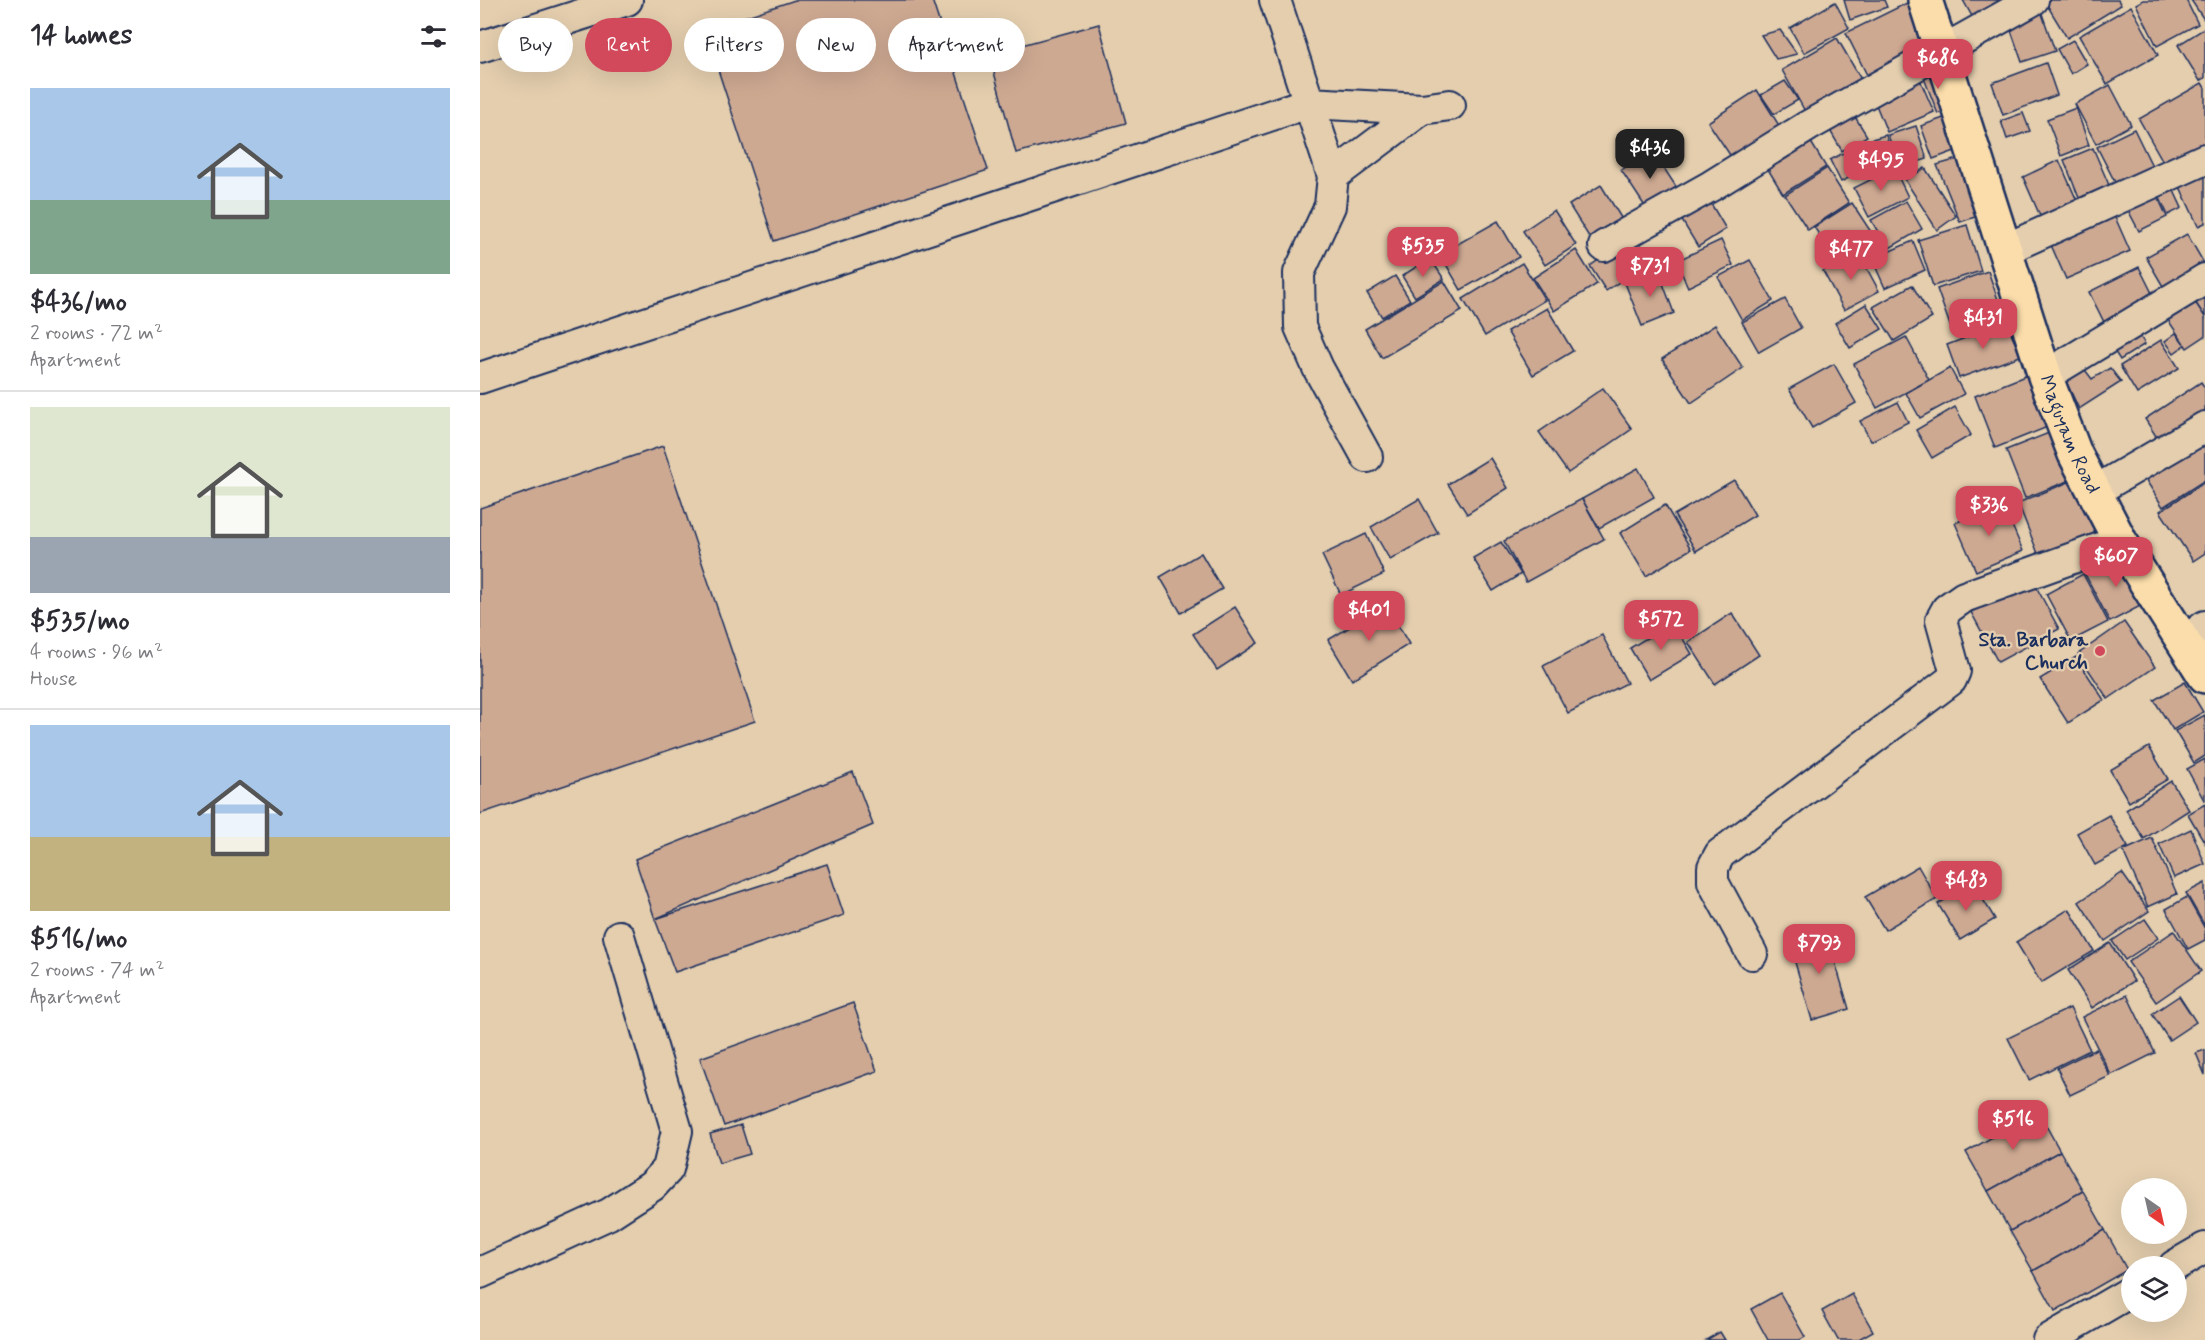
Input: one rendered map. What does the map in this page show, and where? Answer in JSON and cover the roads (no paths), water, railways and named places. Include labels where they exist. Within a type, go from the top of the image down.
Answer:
[{"type":"main road","name":"Maguyam Road","points":[[1925,0],[2045,376],[2075,454],[2120,541],[2194,634],[2205,676]]},
{"type":"street","points":[[480,47],[627,0]]},
{"type":"street","points":[[1275,0],[1332,176],[1330,206],[1299,273],[1300,327],[1318,368],[1367,457]]},
{"type":"street","points":[[1604,246],[1711,186],[1808,126],[2033,0]]},
{"type":"street","points":[[480,378],[1308,104],[1436,107],[1332,176]]},
{"type":"street","points":[[2004,250],[2205,159]]},
{"type":"street","points":[[2045,376],[2205,279]]},
{"type":"street","points":[[2095,491],[2205,427]]},
{"type":"street","points":[[1752,954],[1713,882],[1713,867],[1720,854],[1951,680],[1955,671],[1941,620],[1947,609],[1964,597],[2120,541]]},
{"type":"street","points":[[480,1273],[609,1214],[652,1186],[668,1169],[677,1131],[619,936]]},
{"type":"street","points":[[2187,1258],[2205,1248]]},
{"type":"street","points":[[2048,1340],[2121,1297]]},
{"type":"place","name":"Sta. Barbara Church","points":[[2100,651]]}]
